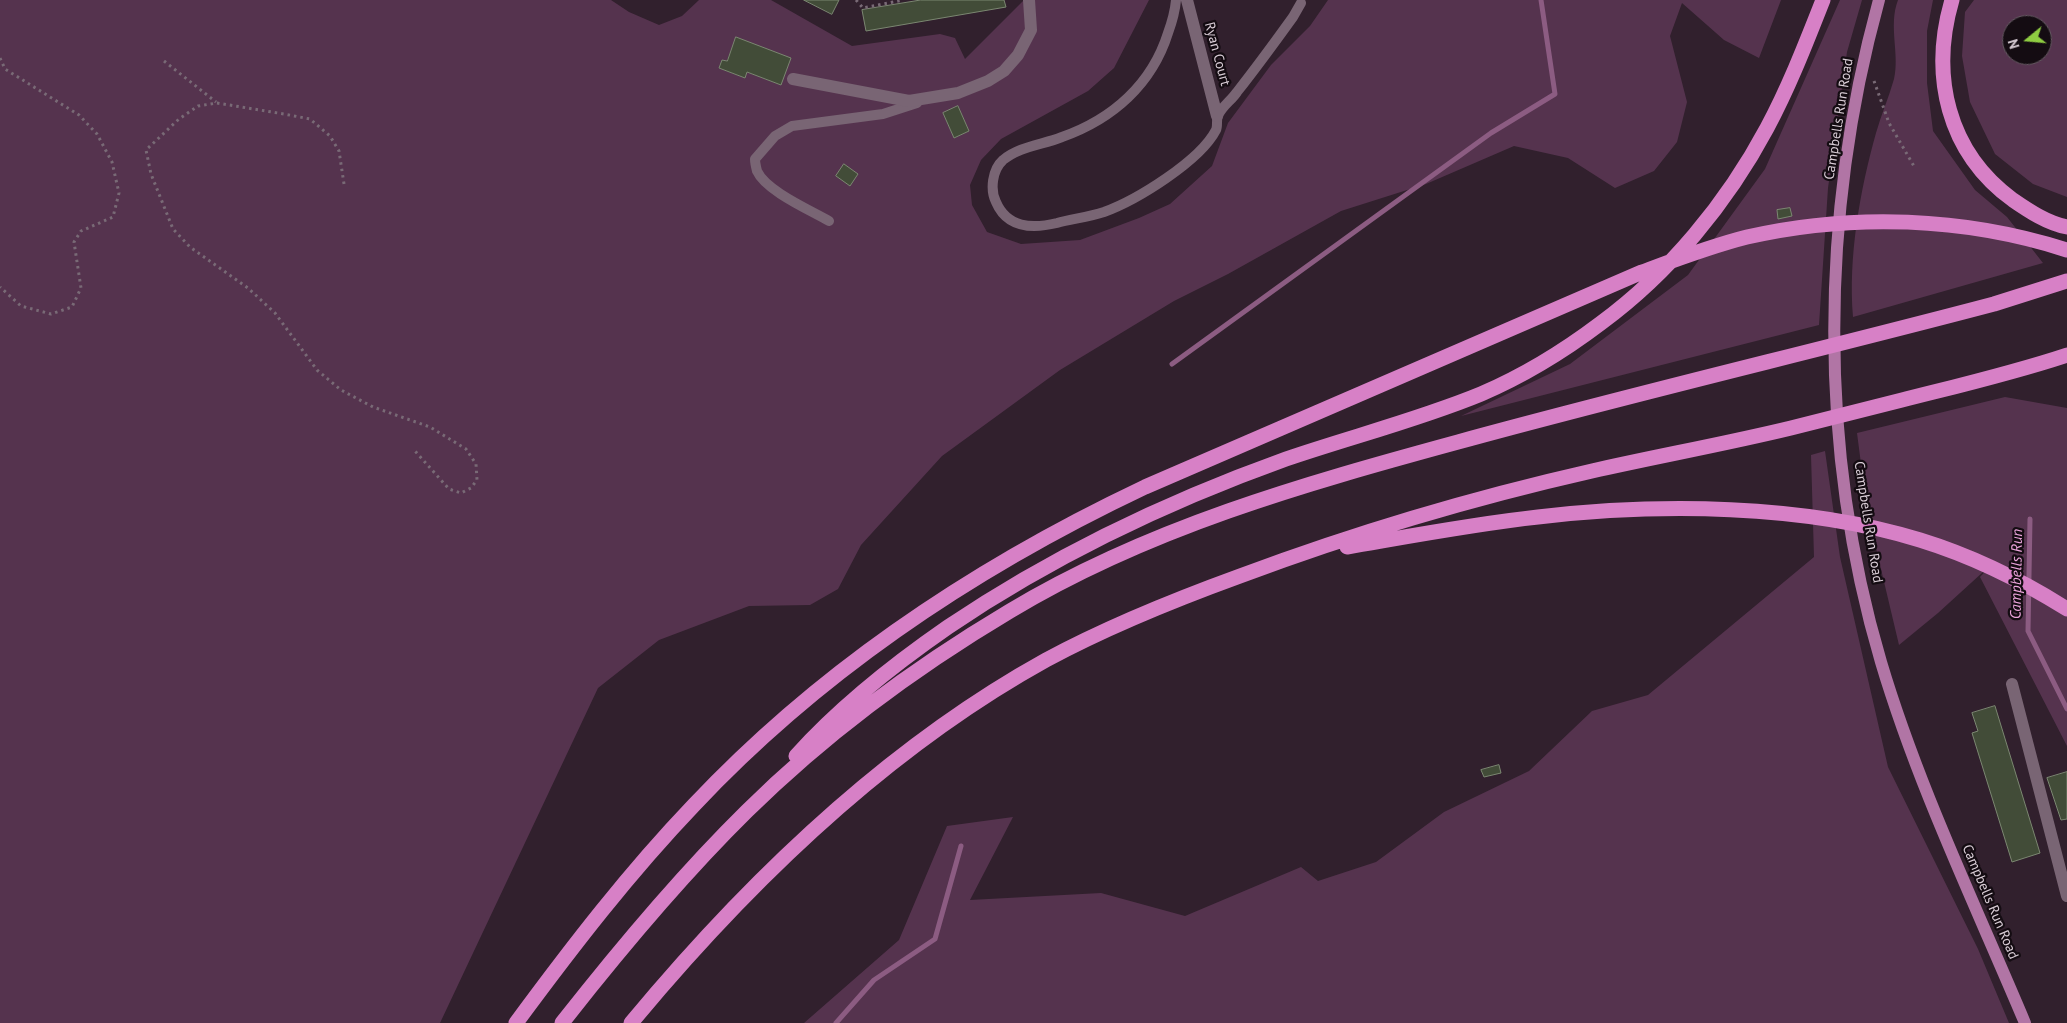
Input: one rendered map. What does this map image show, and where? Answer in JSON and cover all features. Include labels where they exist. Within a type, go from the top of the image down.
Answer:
[{"type":"highway","points":[[562,1023],[613,958],[708,851],[834,716],[892,667],[968,614],[1050,564],[1101,537],[1202,491],[1291,458],[1429,413],[1483,393],[1530,369],[1603,322],[1638,292],[1679,252],[1744,168],[1786,90],[1823,0]]},
{"type":"highway","points":[[1952,0],[1942,39],[1942,57],[1945,94],[1956,132],[1978,167],[2008,196],[2028,210],[2067,227]]},
{"type":"highway","points":[[516,1023],[610,899],[695,804],[734,765],[799,707],[910,621],[993,567],[1089,513],[1642,272],[1711,247],[1762,234],[1812,226],[1881,221],[1949,225],[2020,237],[2067,250]]},
{"type":"highway","points":[[749,809],[852,719],[914,674],[1012,610],[1064,582],[1154,539],[1245,504],[1359,469],[1537,420],[1994,304],[2067,281]]},
{"type":"highway","points":[[631,1023],[711,932],[790,851],[855,794],[945,723],[1043,662],[1096,634],[1154,608],[1289,558],[1446,509],[1579,474],[1791,428],[2067,355]]},
{"type":"highway","points":[[1289,558],[1480,524],[1588,512],[1689,509],[1814,518],[1886,531],[1954,552],[2016,579],[2067,609]]},
{"type":"main road","name":"Campbells Run Road","points":[[1880,0],[1865,52],[1840,204],[1837,250],[1835,358],[1846,496],[1852,538],[1869,617],[1894,702],[1946,836],[2025,1023]]},
{"type":"street","points":[[793,79],[909,101],[958,93],[988,81],[1004,71],[1018,55],[1032,30],[1029,0]]},
{"type":"street","name":"Ryan Court","points":[[1187,0],[1217,116]]},
{"type":"street","points":[[2012,684],[2067,896]]},
{"type":"lane","points":[[1176,0],[1176,10],[1163,50],[1151,72],[1131,96],[1108,115],[1076,132],[1014,152],[1002,162],[993,178],[993,196],[999,210],[1012,222],[1027,226],[1048,225],[1104,212],[1145,193],[1168,177],[1197,153],[1217,129],[1217,116],[1237,93],[1293,17],[1301,3]]},
{"type":"lane","points":[[829,221],[772,188],[760,176],[756,170],[755,159],[760,151],[774,136],[792,126],[883,114],[936,97]]},
{"type":"path","points":[[856,0],[863,8],[903,0]]},
{"type":"path","points":[[0,58],[5,69],[79,115],[97,134],[112,162],[119,193],[113,217],[81,231],[74,242],[81,288],[72,307],[50,314],[28,308],[21,306],[0,287]]},
{"type":"path","points":[[164,61],[217,103]]},
{"type":"path","points":[[1874,79],[1888,123],[1915,168]]},
{"type":"path","points":[[344,184],[339,151],[330,136],[310,119],[217,103],[198,106],[179,119],[146,150],[151,174],[173,229],[190,247],[248,288],[275,313],[317,370],[341,390],[373,408],[430,427],[466,449],[476,464],[477,480],[471,488],[461,493],[449,489],[415,451]]},
{"type":"shaded area","points":[[0,0],[611,0],[629,12],[659,25],[682,16],[699,0],[771,0],[852,46],[940,34],[955,38],[965,59],[1024,0],[1149,0],[1114,68],[1088,91],[1001,139],[981,160],[970,185],[972,205],[987,232],[1021,244],[1080,240],[1170,204],[1212,166],[1228,123],[1271,65],[1310,26],[1328,0],[1781,0],[1759,58],[1724,40],[1682,3],[1670,36],[1687,102],[1677,142],[1654,171],[1615,188],[1568,158],[1514,146],[1426,184],[1341,211],[1228,274],[1174,301],[1060,370],[942,456],[861,545],[838,589],[810,605],[749,606],[659,640],[598,688],[440,1023],[0,1023]],"holes":[[[736,37],[781,85],[747,72],[745,78],[719,68],[722,60],[727,61]],[[958,106],[969,131],[954,138],[943,113]]]},
{"type":"shaded area","points":[[1840,0],[1862,0],[1847,52],[1828,188],[1819,325],[1461,416],[1570,364],[1688,275],[1765,169]]},
{"type":"shaded area","points":[[1898,0],[1933,0],[1927,31],[1927,83],[1933,131],[1975,190],[2007,217],[2043,263],[1853,317],[1852,271],[1860,200],[1878,126],[1894,79],[1896,60],[1894,20]]},
{"type":"shaded area","points":[[1974,0],[2067,0],[2067,197],[2033,184],[1995,154],[1970,102],[1962,56],[1965,12]]},
{"type":"shaded area","points":[[2005,397],[2067,408],[2067,746],[1980,577],[1994,562],[1938,613],[1899,645],[1867,510],[1857,433]]},
{"type":"shaded area","points":[[1825,451],[1840,557],[1888,767],[1978,949],[2009,1023],[804,1023],[899,940],[947,826],[1013,817],[970,900],[1101,893],[1185,916],[1301,867],[1318,881],[1376,862],[1444,812],[1529,771],[1592,711],[1648,695],[1814,557],[1811,455]]},
{"type":"building","points":[[804,0],[839,0],[832,14]]},
{"type":"building","points":[[921,0],[1004,0],[1006,7],[866,31],[862,10]]},
{"type":"building","points":[[736,37],[791,58],[781,85],[747,72],[745,78],[719,68],[722,60],[727,61]]},
{"type":"building","points":[[958,106],[969,131],[954,138],[943,113]]},
{"type":"building","points":[[844,164],[858,174],[850,186],[836,176]]},
{"type":"building","points":[[1790,208],[1792,216],[1778,219],[1777,210]]},
{"type":"building","points":[[1995,706],[2040,853],[2012,862],[1972,733],[1978,731],[1972,713]]},
{"type":"building","points":[[1499,765],[1501,773],[1484,777],[1481,770]]},
{"type":"building","points":[[2067,772],[2067,819],[2061,820],[2047,778]]},
{"type":"waterway","points":[[1172,364],[1491,133],[1555,94],[1541,0]]},
{"type":"waterway","name":"Campbells Run","points":[[2030,519],[2028,631],[2067,709]]},
{"type":"waterway","points":[[836,1023],[874,980],[935,939],[961,846]]}]
